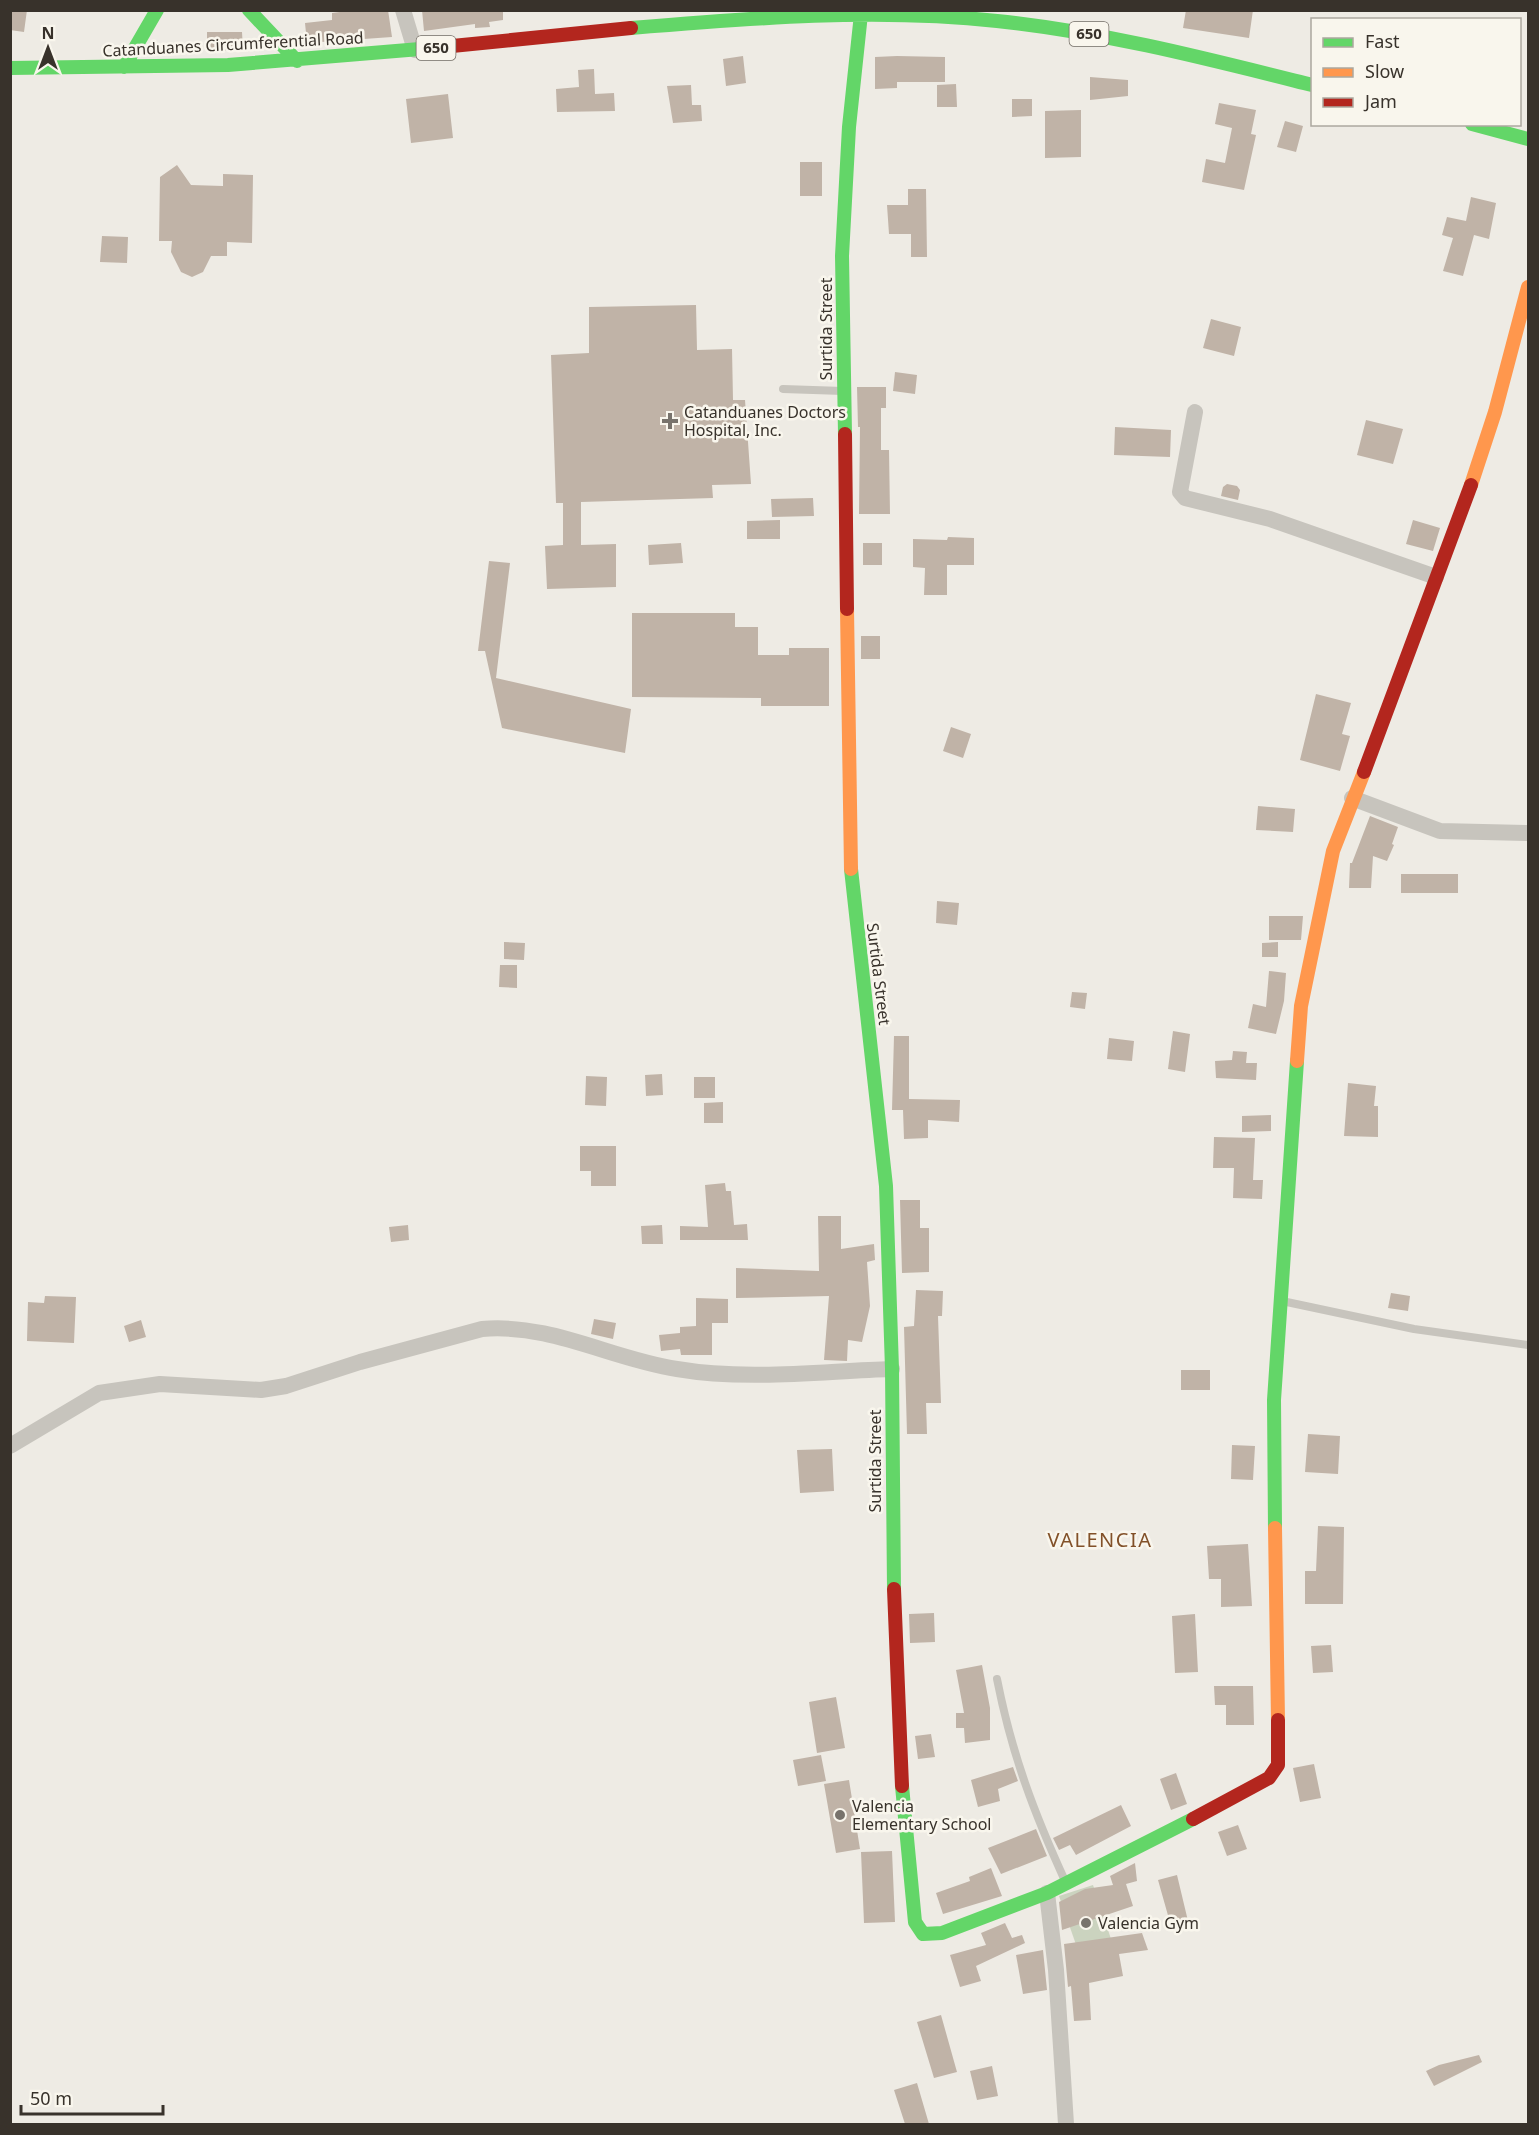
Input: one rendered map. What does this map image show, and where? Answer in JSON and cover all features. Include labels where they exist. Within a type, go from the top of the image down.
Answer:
[{"type":"street","points":[[124,68],[157,10]]},
{"type":"street","points":[[249,10],[297,61]]},
{"type":"street","points":[[403,10],[415,50]]},
{"type":"street","name":"Catanduanes Circumferential Road","points":[[10,68],[124,68],[297,61],[415,50],[701,17],[861,14],[954,17],[1075,31],[1311,85]]},
{"type":"street","name":"Surtida Street","points":[[861,14],[843,205],[843,391],[851,864],[856,929],[869,1011],[883,1142],[892,1369],[892,1516],[897,1710],[915,1922],[923,1934],[942,1934],[1047,1893]]},
{"type":"street","points":[[1479,126],[1528,139]]},
{"type":"street","points":[[1066,2124],[1056,1970],[1047,1893],[1257,1786],[1269,1778],[1278,1765],[1273,1451],[1275,1388],[1301,1006],[1326,875],[1352,798],[1405,666],[1467,498],[1495,412],[1528,287]]},
{"type":"street","points":[[1195,412],[1180,492],[1185,498],[1270,519],[1436,577]]},
{"type":"street","points":[[1352,798],[1440,831],[1528,833]]},
{"type":"street","points":[[10,1446],[99,1393],[160,1384],[261,1390],[286,1386],[360,1362],[491,1329],[521,1328],[542,1332],[609,1353],[689,1371],[737,1373],[892,1369]]},
{"type":"lane","points":[[783,389],[843,391]]},
{"type":"lane","points":[[1282,1301],[1414,1329],[1528,1345]]},
{"type":"lane","points":[[997,1679],[1012,1747],[1032,1808],[1066,1883]]},
{"type":"green space","name":"Valencia Gym","points":[[1093,1885],[1113,1945],[1080,1956],[1059,1896]]},
{"type":"building","points":[[10,10],[27,10],[24,32],[10,30]]},
{"type":"building","points":[[388,10],[392,37],[307,43],[305,23],[332,20],[332,13]]},
{"type":"building","points":[[422,10],[503,10],[503,20],[489,22],[490,27],[475,28],[475,24],[424,31]]},
{"type":"building","points":[[1186,10],[1253,10],[1249,38],[1183,28]]},
{"type":"building","points":[[207,32],[242,32],[243,50],[207,51]]},
{"type":"building","points":[[743,56],[746,83],[726,86],[723,59]]},
{"type":"building","points":[[875,57],[945,57],[945,82],[897,82],[897,88],[875,89]]},
{"type":"building","points":[[594,69],[595,94],[614,93],[615,111],[557,112],[556,89],[579,87],[578,70]]},
{"type":"building","points":[[1090,77],[1128,80],[1128,96],[1090,100]]},
{"type":"building","points":[[956,84],[957,107],[937,107],[937,85]]},
{"type":"building","points":[[691,85],[692,105],[701,105],[702,121],[673,123],[667,86]]},
{"type":"building","points":[[448,94],[453,138],[411,143],[406,99]]},
{"type":"building","points":[[1012,99],[1032,99],[1032,116],[1012,117]]},
{"type":"building","points":[[1219,103],[1256,110],[1251,134],[1256,135],[1244,190],[1202,182],[1206,159],[1225,163],[1232,128],[1215,124]]},
{"type":"building","points":[[1081,110],[1081,157],[1045,158],[1045,111]]},
{"type":"building","points":[[1285,121],[1303,126],[1296,152],[1277,147]]},
{"type":"building","points":[[800,162],[822,162],[822,196],[800,196]]},
{"type":"building","points":[[177,165],[191,185],[223,186],[223,174],[253,175],[252,243],[227,242],[227,256],[211,256],[203,272],[192,277],[181,272],[171,252],[172,241],[159,241],[160,177]]},
{"type":"building","points":[[908,189],[926,189],[927,257],[911,257],[911,234],[889,234],[887,205],[908,205]]},
{"type":"building","points":[[1471,197],[1496,203],[1489,239],[1474,235],[1463,276],[1443,271],[1453,238],[1442,235],[1447,217],[1466,221]]},
{"type":"building","points":[[102,236],[128,237],[127,263],[100,262]]},
{"type":"building","points":[[696,305],[697,350],[732,349],[733,400],[745,400],[751,484],[712,485],[713,498],[581,502],[581,545],[616,544],[616,587],[547,589],[545,546],[563,545],[563,503],[556,503],[551,355],[589,353],[589,307]]},
{"type":"building","points":[[1211,319],[1241,327],[1234,356],[1203,348]]},
{"type":"building","points":[[895,372],[917,375],[915,394],[893,391]]},
{"type":"building","points":[[857,387],[886,387],[886,408],[881,408],[881,450],[889,450],[890,514],[859,514],[860,427],[858,427]]},
{"type":"building","points":[[1366,420],[1403,429],[1393,464],[1357,455]]},
{"type":"building","points":[[1115,427],[1171,430],[1170,457],[1114,455]]},
{"type":"building","points":[[1227,484],[1237,486],[1240,490],[1238,500],[1221,496],[1223,487]]},
{"type":"building","points":[[813,498],[814,516],[772,517],[771,499]]},
{"type":"building","points":[[780,520],[780,539],[747,539],[747,521]]},
{"type":"building","points":[[1413,520],[1440,528],[1433,551],[1406,544]]},
{"type":"building","points":[[948,537],[974,538],[974,565],[947,565],[947,595],[924,595],[925,568],[913,567],[913,539],[947,540]]},
{"type":"building","points":[[681,543],[683,563],[649,565],[648,545]]},
{"type":"building","points":[[863,543],[882,543],[882,565],[863,565]]},
{"type":"building","points":[[489,561],[510,563],[496,678],[631,709],[625,753],[502,728],[485,651],[478,651]]},
{"type":"building","points":[[632,613],[735,613],[735,627],[758,627],[758,655],[789,655],[789,648],[829,648],[829,706],[761,706],[761,698],[632,697]]},
{"type":"building","points":[[861,636],[880,636],[880,659],[861,659]]},
{"type":"building","points":[[1316,694],[1351,703],[1342,734],[1350,736],[1340,771],[1300,760]]},
{"type":"building","points":[[951,727],[971,734],[963,758],[943,751]]},
{"type":"building","points":[[1258,806],[1295,809],[1293,832],[1256,830]]},
{"type":"building","points":[[1370,816],[1398,827],[1392,844],[1394,845],[1387,861],[1373,856],[1371,888],[1349,888],[1350,863],[1352,863]]},
{"type":"building","points":[[1401,874],[1458,874],[1458,893],[1401,893]]},
{"type":"building","points":[[937,901],[959,903],[957,925],[936,923]]},
{"type":"building","points":[[1269,916],[1303,916],[1301,940],[1269,940]]},
{"type":"building","points":[[504,942],[525,943],[524,960],[504,959]]},
{"type":"building","points":[[1278,942],[1278,957],[1262,957],[1262,943]]},
{"type":"building","points":[[500,965],[517,965],[517,988],[499,987]]},
{"type":"building","points":[[1269,971],[1286,973],[1284,1001],[1276,1034],[1248,1028],[1253,1004],[1266,1007]]},
{"type":"building","points":[[1072,992],[1087,993],[1085,1009],[1070,1007]]},
{"type":"building","points":[[1173,1031],[1190,1034],[1185,1072],[1168,1069]]},
{"type":"building","points":[[894,1036],[909,1036],[909,1099],[960,1100],[959,1122],[928,1120],[928,1138],[904,1139],[903,1110],[892,1110]]},
{"type":"building","points":[[1109,1038],[1134,1041],[1132,1061],[1107,1059]]},
{"type":"building","points":[[1233,1051],[1247,1052],[1246,1063],[1257,1063],[1256,1080],[1216,1078],[1215,1061],[1232,1060]]},
{"type":"building","points":[[662,1074],[663,1095],[646,1096],[645,1075]]},
{"type":"building","points":[[586,1076],[607,1077],[606,1106],[585,1105]]},
{"type":"building","points":[[694,1077],[715,1077],[715,1098],[694,1098]]},
{"type":"building","points":[[1348,1083],[1376,1086],[1374,1106],[1378,1106],[1378,1137],[1344,1136]]},
{"type":"building","points":[[723,1102],[723,1123],[704,1123],[704,1103]]},
{"type":"building","points":[[1271,1115],[1271,1131],[1242,1132],[1242,1116]]},
{"type":"building","points":[[1214,1137],[1255,1138],[1253,1180],[1263,1180],[1262,1199],[1233,1198],[1234,1168],[1213,1168]]},
{"type":"building","points":[[580,1146],[616,1146],[616,1186],[591,1186],[591,1171],[580,1171]]},
{"type":"building","points":[[725,1183],[726,1191],[731,1191],[734,1225],[747,1224],[748,1240],[680,1240],[680,1226],[708,1227],[705,1185]]},
{"type":"building","points":[[900,1200],[920,1200],[920,1228],[929,1228],[929,1272],[902,1273]]},
{"type":"building","points":[[818,1216],[841,1216],[841,1249],[874,1244],[875,1260],[867,1262],[870,1306],[862,1342],[848,1340],[847,1361],[824,1360],[829,1296],[736,1298],[736,1268],[819,1271]]},
{"type":"building","points":[[408,1225],[409,1240],[391,1242],[389,1227]]},
{"type":"building","points":[[662,1225],[663,1244],[642,1244],[641,1226]]},
{"type":"building","points":[[916,1290],[943,1291],[942,1316],[938,1316],[941,1403],[926,1403],[927,1434],[907,1434],[904,1327],[914,1326]]},
{"type":"building","points":[[1391,1293],[1410,1296],[1408,1311],[1388,1308]]},
{"type":"building","points":[[45,1296],[76,1297],[74,1343],[27,1341],[28,1302],[44,1303]]},
{"type":"building","points":[[696,1298],[728,1299],[728,1323],[712,1323],[712,1355],[681,1355],[680,1349],[661,1351],[659,1335],[680,1333],[680,1327],[696,1326]]},
{"type":"building","points":[[594,1319],[616,1323],[613,1339],[591,1334]]},
{"type":"building","points":[[141,1320],[146,1337],[129,1342],[124,1326]]},
{"type":"building","points":[[1181,1370],[1210,1370],[1210,1390],[1181,1390]]},
{"type":"building","points":[[1308,1434],[1340,1436],[1338,1474],[1305,1472]]},
{"type":"building","points":[[1232,1445],[1255,1446],[1253,1480],[1231,1479]]},
{"type":"building","points":[[832,1449],[834,1491],[800,1493],[797,1450]]},
{"type":"building","points":[[1318,1526],[1344,1527],[1343,1604],[1305,1604],[1305,1571],[1316,1571]]},
{"type":"building","points":[[1248,1544],[1252,1606],[1221,1607],[1221,1579],[1209,1579],[1207,1546]]},
{"type":"building","points":[[934,1613],[935,1642],[910,1643],[909,1614]]},
{"type":"building","points":[[1195,1614],[1198,1672],[1175,1673],[1172,1616]]},
{"type":"building","points":[[1331,1645],[1333,1672],[1313,1673],[1311,1646]]},
{"type":"building","points":[[982,1665],[990,1708],[990,1740],[965,1743],[964,1728],[956,1728],[956,1713],[964,1713],[956,1670]]},
{"type":"building","points":[[1214,1686],[1253,1686],[1254,1725],[1226,1725],[1226,1705],[1215,1705]]},
{"type":"building","points":[[836,1697],[845,1748],[817,1753],[809,1702]]},
{"type":"building","points":[[931,1734],[935,1757],[918,1759],[915,1736]]},
{"type":"building","points":[[821,1755],[826,1781],[798,1786],[793,1760]]},
{"type":"building","points":[[1314,1764],[1321,1798],[1300,1802],[1293,1768]]},
{"type":"building","points":[[1013,1767],[1018,1781],[998,1789],[1000,1801],[978,1807],[971,1780]]},
{"type":"building","points":[[1176,1773],[1187,1804],[1171,1810],[1160,1779]]},
{"type":"building","points":[[849,1780],[860,1849],[836,1853],[824,1784]]},
{"type":"building","points":[[1121,1805],[1131,1826],[1076,1855],[1070,1845],[1059,1850],[1053,1838]]},
{"type":"building","points":[[1238,1825],[1247,1849],[1227,1856],[1218,1832]]},
{"type":"building","points":[[1036,1829],[1047,1856],[1001,1874],[988,1848]]},
{"type":"building","points":[[892,1851],[895,1922],[864,1923],[861,1852]]},
{"type":"building","points":[[1135,1863],[1137,1881],[1126,1884],[1133,1906],[1062,1930],[1059,1902],[1085,1889],[1113,1885],[1110,1876]]},
{"type":"building","points":[[991,1868],[1002,1896],[943,1914],[936,1893],[970,1881],[969,1877]]},
{"type":"building","points":[[1177,1875],[1188,1921],[1171,1926],[1158,1880]]},
{"type":"building","points":[[1005,1923],[1012,1938],[1022,1935],[1025,1943],[976,1966],[981,1981],[960,1987],[950,1955],[986,1945],[981,1933]]},
{"type":"building","points":[[1142,1933],[1148,1950],[1119,1954],[1123,1976],[1089,1983],[1091,2020],[1074,2021],[1064,1944]]},
{"type":"building","points":[[1043,1950],[1047,1990],[1023,1994],[1016,1955]]},
{"type":"building","points":[[941,2015],[957,2072],[934,2078],[917,2022]]},
{"type":"building","points":[[1479,2055],[1482,2062],[1434,2086],[1426,2071],[1439,2065]]},
{"type":"building","points":[[992,2066],[998,2096],[977,2100],[970,2071]]},
{"type":"building","points":[[917,2083],[929,2124],[905,2124],[894,2090]]},
{"type":"traffic: fast","points":[[124,67],[157,10]]},
{"type":"traffic: fast","points":[[249,10],[297,61]]},
{"type":"traffic: fast","points":[[845,434],[842,256],[849,127],[861,14]]},
{"type":"traffic: fast","points":[[631,28],[814,16],[951,17],[1037,26],[1116,39],[1311,85]]},
{"type":"traffic: fast","points":[[10,68],[228,65],[432,48]]},
{"type":"traffic: fast","points":[[1479,126],[1528,139]]},
{"type":"traffic: fast","points":[[851,869],[886,1186],[892,1369],[894,1589]]},
{"type":"traffic: fast","points":[[1275,1528],[1274,1400],[1297,1061]]},
{"type":"traffic: fast","points":[[902,1786],[915,1922],[923,1934],[942,1933],[1047,1893],[1193,1819]]},
{"type":"traffic: slow","points":[[1471,485],[1495,412],[1528,287]]},
{"type":"traffic: slow","points":[[847,609],[851,869]]},
{"type":"traffic: slow","points":[[1297,1061],[1301,1006],[1333,851],[1364,772]]},
{"type":"traffic: slow","points":[[1275,1528],[1278,1720]]},
{"type":"traffic: jam","points":[[432,48],[631,28]]},
{"type":"traffic: jam","points":[[845,434],[847,609]]},
{"type":"traffic: jam","points":[[1364,772],[1471,485]]},
{"type":"traffic: jam","points":[[894,1589],[902,1786]]},
{"type":"traffic: jam","points":[[1193,1819],[1269,1778],[1278,1765],[1278,1720]]},
{"type":"place","name":"Catanduanes Doctors Hospital, Inc.","points":[[670,421]]},
{"type":"place","name":"Valencia Elementary School","points":[[840,1815]]},
{"type":"place","name":"Valencia Gym","points":[[1086,1923]]},
{"type":"district","name":"VALENCIA","points":[[1100,1540]]}]
